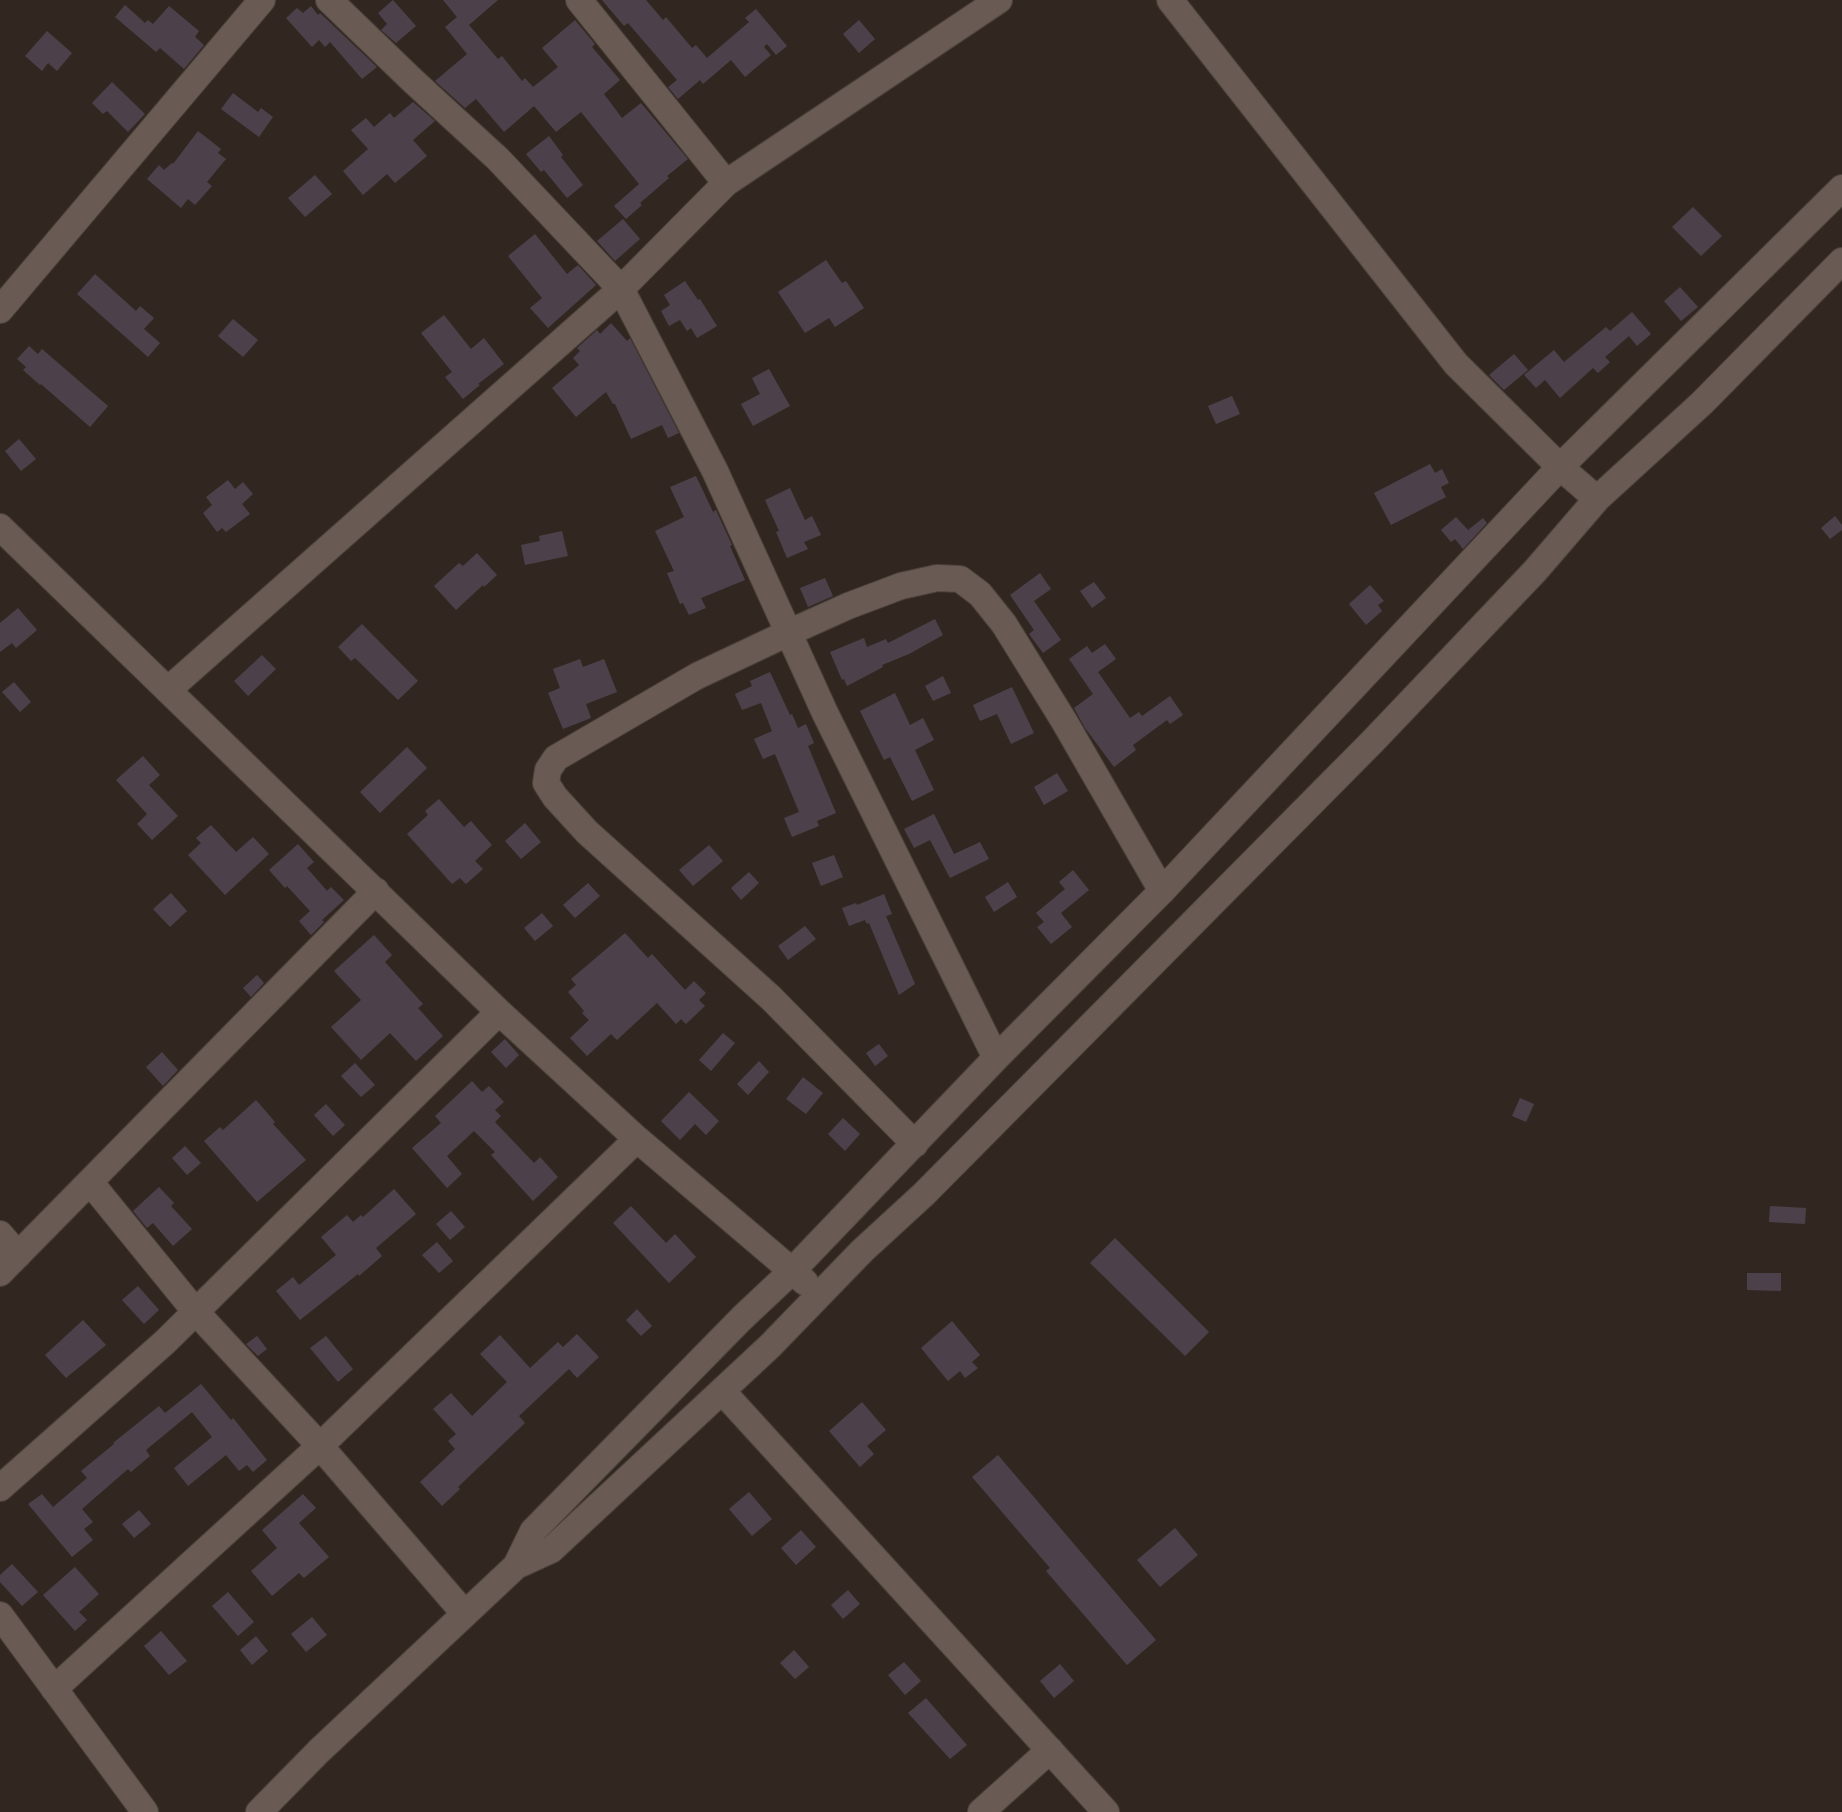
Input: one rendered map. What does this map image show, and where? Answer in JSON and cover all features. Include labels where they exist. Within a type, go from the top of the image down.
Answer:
[{"type":"street","points":[[0,310],[262,0]]},
{"type":"street","points":[[329,0],[498,159],[621,289],[715,471],[825,713],[996,1058]]},
{"type":"street","points":[[579,0],[726,183]]},
{"type":"street","points":[[169,689],[621,289],[726,183],[999,0]]},
{"type":"street","points":[[1170,0],[1456,364],[1560,467],[1597,500]]},
{"type":"street","points":[[516,1566],[533,1531],[742,1318],[792,1271],[996,1058],[1162,891],[1560,467],[1842,188]]},
{"type":"street","points":[[259,1812],[319,1751],[516,1566],[551,1550],[770,1346],[862,1251],[924,1194],[1373,741],[1535,571],[1597,500],[1702,403],[1842,261]]},
{"type":"street","points":[[0,527],[500,1012],[637,1139],[821,1295]]},
{"type":"street","points":[[915,1144],[771,998],[587,832],[555,797],[546,783],[548,770],[556,758],[697,676],[848,606],[901,586],[937,578],[960,579],[980,594],[1004,624],[1064,721],[1162,891]]},
{"type":"street","points":[[0,1273],[375,891]]},
{"type":"street","points":[[0,1488],[165,1342],[500,1012]]},
{"type":"street","points":[[54,1689],[320,1446],[637,1139]]},
{"type":"street","points":[[90,1182],[195,1311],[320,1446],[465,1614]]},
{"type":"street","points":[[0,1234],[18,1255]]},
{"type":"street","points":[[742,1318],[770,1346]]},
{"type":"street","points":[[722,1391],[1106,1812]]},
{"type":"street","points":[[0,1615],[145,1812]]},
{"type":"street","points":[[981,1812],[1050,1750]]},
{"type":"building","points":[[393,0],[416,26],[396,43],[381,30],[387,24],[378,13]]},
{"type":"building","points":[[443,0],[498,0],[469,25],[498,59],[502,56],[522,81],[525,78],[533,87],[558,67],[542,48],[575,20],[595,44],[592,47],[620,80],[604,94],[622,118],[641,103],[688,159],[667,176],[669,178],[640,203],[642,205],[626,219],[614,206],[639,184],[581,112],[556,132],[534,106],[504,132],[476,99],[465,108],[435,81],[467,54],[445,27],[457,17]]},
{"type":"building","points":[[602,0],[646,0],[663,20],[666,17],[692,48],[696,45],[707,58],[749,22],[745,18],[756,9],[787,46],[776,55],[767,44],[764,47],[771,55],[745,77],[731,60],[703,84],[700,80],[678,99],[668,87],[677,80],[628,23],[624,26]]},
{"type":"building","points":[[125,5],[145,23],[148,20],[153,24],[169,6],[199,31],[195,37],[204,45],[184,69],[160,48],[156,52],[115,17]]},
{"type":"building","points":[[311,6],[318,15],[320,13],[377,67],[362,79],[330,42],[325,47],[319,40],[312,47],[286,18],[297,8],[303,13]]},
{"type":"building","points":[[859,20],[875,39],[859,53],[843,34]]},
{"type":"building","points":[[47,31],[72,53],[57,71],[48,63],[42,71],[25,56]]},
{"type":"building","points":[[112,82],[145,114],[128,132],[107,111],[103,114],[92,103]]},
{"type":"building","points":[[233,93],[258,112],[261,108],[273,117],[259,137],[221,109]]},
{"type":"building","points":[[413,102],[435,121],[413,140],[427,156],[395,183],[387,174],[363,195],[343,171],[368,149],[351,130],[366,118],[374,127],[390,113],[394,118]]},
{"type":"building","points":[[198,131],[221,149],[218,153],[226,159],[207,182],[212,186],[195,205],[188,199],[181,208],[147,179],[159,165],[164,170],[173,164]]},
{"type":"building","points":[[549,136],[563,155],[561,157],[583,185],[567,198],[544,170],[541,172],[526,154]]},
{"type":"building","points":[[315,175],[332,194],[305,217],[288,198]]},
{"type":"building","points":[[1693,207],[1722,236],[1701,256],[1672,227]]},
{"type":"building","points":[[623,219],[640,239],[615,261],[597,241]]},
{"type":"building","points":[[535,234],[567,274],[578,265],[596,285],[548,328],[530,308],[542,298],[508,256]]},
{"type":"building","points":[[826,260],[842,283],[846,281],[864,308],[835,327],[829,318],[805,333],[778,292]]},
{"type":"building","points":[[95,274],[136,311],[140,306],[154,318],[144,329],[160,343],[148,357],[77,294]]},
{"type":"building","points":[[685,281],[717,326],[697,338],[691,328],[687,331],[680,320],[669,326],[661,311],[670,305],[664,295]]},
{"type":"building","points":[[1680,287],[1698,307],[1681,321],[1664,301]]},
{"type":"building","points":[[1632,312],[1651,334],[1637,346],[1629,336],[1605,357],[1610,362],[1598,373],[1593,368],[1560,398],[1545,380],[1536,388],[1524,375],[1554,350],[1564,362],[1606,327],[1610,331]]},
{"type":"building","points":[[444,315],[471,349],[484,338],[504,364],[463,399],[445,377],[452,372],[421,333]]},
{"type":"building","points":[[233,319],[258,340],[243,357],[218,336]]},
{"type":"building","points":[[611,323],[627,341],[630,338],[679,433],[668,438],[662,425],[631,439],[615,404],[606,392],[576,417],[552,388],[579,365],[573,358],[580,351],[577,348],[597,330],[600,334]]},
{"type":"building","points":[[29,346],[38,354],[42,349],[108,406],[90,427],[23,370],[26,367],[17,359]]},
{"type":"building","points":[[1514,354],[1528,370],[1504,390],[1489,375]]},
{"type":"building","points":[[769,369],[790,406],[753,426],[741,404],[760,394],[752,378]]},
{"type":"building","points":[[1232,396],[1240,414],[1216,424],[1208,406]]},
{"type":"building","points":[[19,439],[36,459],[21,471],[5,451]]},
{"type":"building","points":[[1430,464],[1435,473],[1442,469],[1449,483],[1441,487],[1446,497],[1391,525],[1374,493]]},
{"type":"building","points":[[696,476],[713,512],[716,510],[745,580],[701,598],[706,608],[689,615],[683,603],[680,604],[667,573],[674,571],[655,531],[684,517],[670,487]]},
{"type":"building","points":[[228,480],[235,489],[243,482],[253,494],[242,504],[250,514],[226,532],[222,528],[217,532],[203,513],[212,505],[206,497]]},
{"type":"building","points":[[790,488],[805,520],[812,516],[821,535],[804,542],[808,549],[787,558],[776,532],[779,531],[765,500]]},
{"type":"building","points":[[1835,516],[1842,525],[1842,530],[1830,539],[1821,528]]},
{"type":"building","points":[[1456,517],[1468,530],[1483,518],[1487,523],[1463,549],[1455,539],[1451,542],[1441,530]]},
{"type":"building","points":[[562,531],[568,556],[525,565],[521,545],[540,541],[539,536]]},
{"type":"building","points":[[477,553],[497,575],[456,610],[434,586],[459,563],[463,566]]},
{"type":"building","points":[[1040,573],[1051,589],[1034,601],[1061,640],[1043,653],[1029,634],[1034,630],[1010,595]]},
{"type":"building","points":[[825,578],[833,596],[808,607],[800,588]]},
{"type":"building","points":[[1094,582],[1106,598],[1092,608],[1080,591]]},
{"type":"building","points":[[1370,585],[1384,601],[1378,605],[1382,611],[1366,625],[1349,604]]},
{"type":"building","points":[[18,608],[37,630],[16,648],[12,643],[0,652],[0,623]]},
{"type":"building","points":[[935,619],[943,635],[909,654],[882,665],[883,667],[847,686],[844,679],[842,680],[830,652],[864,638],[867,647],[886,639],[888,643]]},
{"type":"building","points":[[362,624],[418,681],[398,700],[355,658],[351,661],[338,647]]},
{"type":"building","points":[[1105,644],[1116,659],[1098,672],[1130,718],[1139,712],[1142,716],[1170,696],[1183,715],[1170,724],[1167,720],[1133,745],[1136,750],[1114,767],[1085,728],[1074,708],[1093,694],[1069,659],[1087,646],[1092,653]]},
{"type":"building","points":[[262,655],[276,669],[248,696],[234,681]]},
{"type":"building","points":[[580,659],[583,667],[604,659],[617,692],[586,704],[591,718],[563,729],[548,693],[560,688],[553,669]]},
{"type":"building","points":[[770,672],[798,728],[806,724],[814,743],[808,746],[836,813],[817,821],[819,826],[792,837],[784,818],[799,812],[775,754],[763,759],[754,739],[772,731],[761,703],[742,710],[735,694],[752,686],[750,681]]},
{"type":"building","points":[[943,676],[951,693],[933,701],[925,686]]},
{"type":"building","points":[[14,682],[31,702],[20,712],[2,692]]},
{"type":"building","points":[[1012,687],[1034,733],[1011,744],[997,714],[980,721],[973,705]]},
{"type":"building","points":[[895,693],[910,725],[923,718],[934,740],[915,750],[934,790],[912,801],[890,757],[884,760],[860,711]]},
{"type":"building","points":[[407,747],[427,768],[380,813],[360,792]]},
{"type":"building","points":[[143,756],[160,775],[149,785],[178,816],[152,840],[137,824],[147,814],[116,780]]},
{"type":"building","points":[[1057,773],[1068,791],[1044,805],[1034,787]]},
{"type":"building","points":[[439,799],[464,827],[471,821],[492,845],[475,861],[483,869],[466,884],[460,878],[452,884],[407,834],[428,815],[425,811]]},
{"type":"building","points":[[934,814],[954,854],[980,842],[989,859],[950,878],[930,840],[914,848],[904,829]]},
{"type":"building","points":[[525,823],[541,842],[521,859],[505,841]]},
{"type":"building","points":[[211,825],[236,852],[253,837],[269,854],[225,895],[188,855],[201,843],[196,838]]},
{"type":"building","points":[[298,844],[314,862],[307,868],[327,891],[331,887],[344,900],[322,920],[324,922],[311,935],[299,921],[310,911],[269,870]]},
{"type":"building","points":[[709,845],[723,861],[693,886],[679,870]]},
{"type":"building","points":[[834,855],[843,877],[821,886],[812,863]]},
{"type":"building","points":[[1073,870],[1089,890],[1061,913],[1072,927],[1051,944],[1037,927],[1044,922],[1036,913],[1065,889],[1059,882]]},
{"type":"building","points":[[749,872],[759,883],[741,900],[731,888]]},
{"type":"building","points":[[1008,882],[1017,897],[994,912],[985,897]]},
{"type":"building","points":[[588,883],[600,896],[575,918],[563,905]]},
{"type":"building","points":[[171,893],[187,911],[170,927],[153,909]]},
{"type":"building","points":[[884,894],[892,914],[886,916],[915,984],[899,995],[869,923],[867,924],[865,920],[849,926],[842,908],[856,903],[857,905]]},
{"type":"building","points":[[542,913],[553,926],[535,941],[524,928]]},
{"type":"building","points":[[805,926],[816,939],[788,960],[778,946]]},
{"type":"building","points":[[625,933],[648,958],[652,954],[685,990],[694,981],[706,993],[699,1000],[705,1006],[686,1024],[681,1019],[676,1024],[657,1003],[617,1040],[611,1034],[587,1056],[570,1038],[589,1020],[568,992],[576,985],[571,979]]},
{"type":"building","points":[[374,935],[392,955],[385,962],[423,1004],[418,1008],[443,1036],[416,1061],[390,1033],[361,1060],[331,1027],[361,1000],[334,971]]},
{"type":"building","points":[[257,975],[264,983],[251,997],[243,988]]},
{"type":"building","points":[[723,1033],[735,1043],[711,1071],[699,1060]]},
{"type":"building","points":[[505,1039],[519,1055],[506,1068],[491,1052]]},
{"type":"building","points":[[879,1044],[888,1056],[875,1066],[866,1053]]},
{"type":"building","points":[[162,1052],[178,1070],[163,1086],[146,1067]]},
{"type":"building","points":[[759,1061],[769,1072],[748,1095],[737,1084]]},
{"type":"building","points":[[355,1063],[375,1085],[361,1097],[341,1076]]},
{"type":"building","points":[[803,1077],[823,1093],[806,1114],[786,1099]]},
{"type":"building","points":[[472,1081],[482,1092],[489,1086],[504,1102],[495,1110],[501,1116],[495,1122],[534,1163],[540,1157],[558,1177],[533,1201],[491,1155],[495,1152],[474,1131],[447,1156],[462,1174],[447,1188],[412,1148],[441,1123],[435,1116]]},
{"type":"building","points":[[689,1092],[719,1121],[706,1135],[695,1124],[680,1140],[661,1121]]},
{"type":"building","points":[[1520,1098],[1534,1104],[1526,1122],[1512,1116]]},
{"type":"building","points":[[256,1100],[275,1122],[273,1124],[306,1160],[257,1202],[204,1141],[220,1127],[223,1130]]},
{"type":"building","points":[[326,1104],[345,1125],[333,1136],[314,1115]]},
{"type":"building","points":[[843,1118],[860,1134],[845,1151],[828,1134]]},
{"type":"building","points":[[185,1146],[201,1163],[187,1175],[172,1158]]},
{"type":"building","points":[[159,1187],[174,1203],[171,1206],[192,1229],[173,1246],[153,1223],[147,1228],[133,1211]]},
{"type":"building","points":[[394,1189],[416,1214],[376,1248],[382,1256],[300,1320],[276,1291],[293,1277],[299,1285],[336,1255],[321,1237],[347,1215],[353,1222],[361,1215],[363,1217]]},
{"type":"building","points":[[631,1206],[666,1243],[675,1234],[696,1257],[669,1283],[613,1223]]},
{"type":"building","points":[[1770,1206],[1806,1208],[1805,1224],[1769,1222]]},
{"type":"building","points":[[451,1211],[465,1227],[450,1240],[436,1224]]},
{"type":"building","points":[[1115,1238],[1209,1332],[1185,1356],[1090,1263]]},
{"type":"building","points":[[437,1242],[453,1261],[439,1273],[422,1255]]},
{"type":"building","points":[[1747,1273],[1781,1273],[1781,1291],[1747,1290]]},
{"type":"building","points":[[138,1286],[159,1310],[144,1324],[122,1300]]},
{"type":"building","points":[[637,1309],[652,1326],[641,1336],[626,1320]]},
{"type":"building","points":[[83,1320],[106,1345],[66,1378],[45,1355]]},
{"type":"building","points":[[952,1321],[980,1355],[972,1362],[978,1368],[965,1378],[960,1371],[948,1381],[921,1348]]},
{"type":"building","points":[[577,1334],[599,1357],[577,1378],[569,1369],[519,1416],[525,1423],[458,1487],[460,1489],[442,1506],[420,1482],[455,1449],[448,1441],[456,1434],[433,1409],[451,1393],[472,1416],[507,1382],[480,1354],[500,1335],[530,1368],[558,1342],[563,1347]]},
{"type":"building","points":[[257,1336],[267,1349],[258,1356],[246,1344]]},
{"type":"building","points":[[326,1336],[353,1369],[338,1382],[310,1348]]},
{"type":"building","points":[[201,1384],[231,1420],[233,1418],[267,1460],[253,1472],[247,1465],[239,1471],[226,1455],[188,1486],[174,1468],[212,1437],[192,1412],[146,1450],[150,1456],[131,1472],[128,1469],[82,1509],[93,1522],[84,1529],[93,1540],[72,1557],[28,1504],[42,1494],[53,1507],[87,1478],[81,1471],[113,1443],[159,1406],[165,1413]]},
{"type":"building","points":[[862,1402],[886,1430],[867,1446],[874,1454],[860,1467],[829,1431]]},
{"type":"building","points":[[998,1455],[1156,1640],[1127,1665],[1046,1571],[1050,1568],[972,1477]]},
{"type":"building","points":[[749,1492],[772,1519],[752,1536],[729,1509]]},
{"type":"building","points":[[303,1494],[316,1508],[299,1523],[329,1557],[304,1578],[299,1573],[272,1596],[251,1571],[277,1548],[262,1530]]},
{"type":"building","points":[[139,1510],[151,1524],[134,1538],[122,1524]]},
{"type":"building","points":[[1175,1528],[1198,1555],[1160,1587],[1137,1560]]},
{"type":"building","points":[[801,1530],[816,1547],[796,1565],[781,1548]]},
{"type":"building","points":[[12,1564],[38,1592],[22,1606],[0,1582],[0,1575]]},
{"type":"building","points":[[75,1567],[99,1594],[79,1612],[87,1620],[75,1631],[43,1595]]},
{"type":"building","points":[[848,1590],[860,1604],[843,1619],[831,1605]]},
{"type":"building","points":[[228,1592],[254,1622],[238,1636],[212,1606]]},
{"type":"building","points":[[312,1617],[327,1635],[306,1652],[291,1634]]},
{"type":"building","points":[[161,1631],[187,1661],[169,1675],[144,1646]]},
{"type":"building","points":[[256,1636],[268,1651],[252,1665],[240,1650]]},
{"type":"building","points":[[794,1650],[809,1667],[795,1679],[780,1663]]},
{"type":"building","points":[[904,1662],[921,1681],[905,1695],[888,1675]]},
{"type":"building","points":[[1060,1664],[1074,1681],[1054,1698],[1040,1681]]},
{"type":"building","points":[[926,1698],[967,1745],[950,1759],[908,1713]]}]
